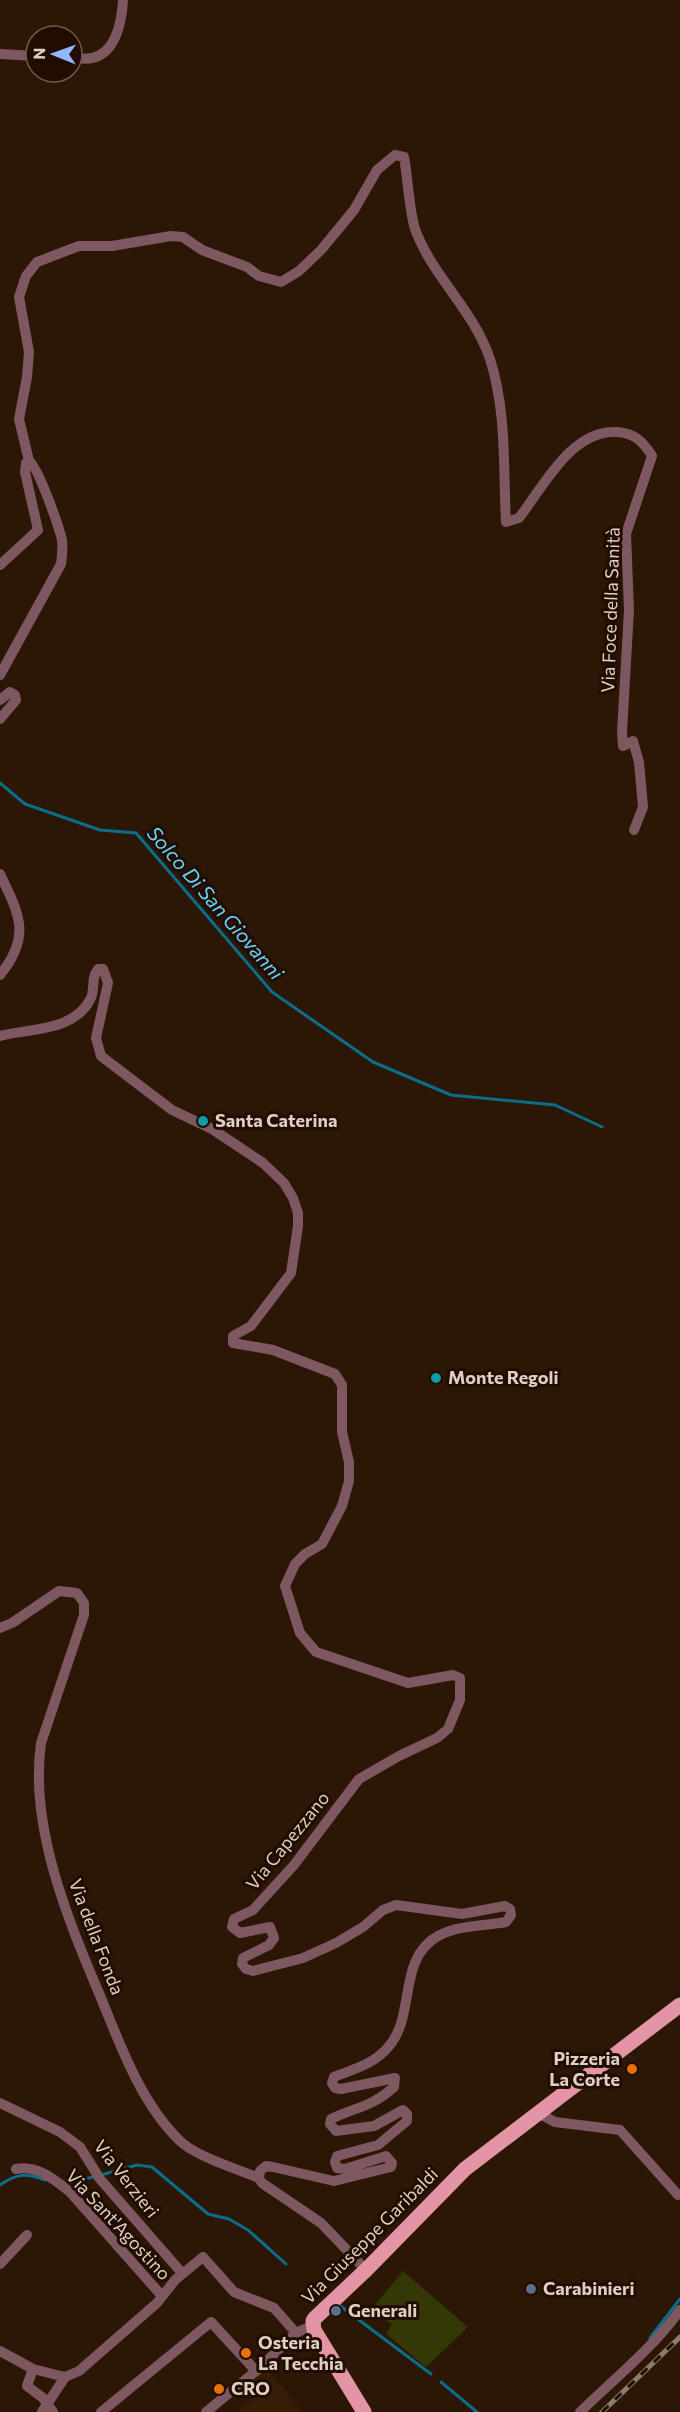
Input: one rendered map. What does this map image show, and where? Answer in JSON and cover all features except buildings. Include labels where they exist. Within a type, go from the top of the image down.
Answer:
[{"type":"main road","name":"Via Giuseppe Garibaldi","points":[[313,2325],[315,2318],[366,2270],[465,2169],[680,2005]]},
{"type":"main road","points":[[313,2325],[364,2412]]},
{"type":"street","points":[[84,57],[99,57],[108,50],[118,29],[123,0]]},
{"type":"street","points":[[0,54],[24,55]]},
{"type":"street","name":"Via Foce della Sanità","points":[[29,461],[19,419],[29,352],[19,297],[26,276],[37,262],[80,246],[112,246],[171,236],[183,237],[202,250],[247,267],[259,276],[281,282],[299,271],[321,250],[354,210],[377,170],[394,155],[404,157],[415,227],[430,260],[476,326],[490,360],[502,416],[506,522],[519,518],[571,449],[590,436],[608,432],[627,432],[643,442],[652,456],[626,534],[629,610],[622,732],[623,746],[633,741],[639,762],[643,807],[634,830]]},
{"type":"street","points":[[0,565],[38,530],[25,472],[29,461],[38,470],[59,528],[62,544],[61,564],[0,675]]},
{"type":"street","points":[[0,700],[10,692],[15,695],[16,700],[0,719]]},
{"type":"street","points":[[0,874],[20,916],[18,942],[0,975]]},
{"type":"street","name":"Via Capezzano","points":[[0,1036],[45,1029],[77,1015],[92,997],[94,973],[98,969],[103,969],[108,983],[96,1038],[101,1056],[172,1110],[238,1145],[263,1163],[284,1183],[298,1213],[291,1273],[251,1326],[233,1336],[233,1343],[281,1352],[339,1378],[342,1385],[342,1432],[350,1462],[349,1480],[342,1506],[322,1544],[305,1554],[288,1575],[285,1586],[286,1595],[300,1633],[316,1652],[408,1683],[453,1676],[460,1678],[460,1700],[448,1729],[437,1738],[399,1755],[359,1779],[294,1865],[253,1910],[234,1919],[232,1927],[240,1933],[270,1927],[274,1933],[274,1938],[269,1945],[243,1958],[246,1969],[254,1971],[303,1958],[336,1943],[363,1927],[383,1910],[396,1905],[462,1914],[505,1906],[510,1909],[511,1915],[506,1922],[439,1935],[429,1943],[416,1961],[409,1977],[396,2036],[391,2044],[362,2068],[334,2077],[332,2083],[335,2088],[341,2089],[395,2078],[394,2087],[390,2091],[363,2109],[332,2119],[330,2124],[336,2131],[374,2126],[403,2110],[407,2114],[406,2121],[378,2145],[368,2150],[336,2156],[334,2162],[338,2168],[345,2169],[386,2156],[392,2163],[391,2167],[334,2181],[266,2166],[260,2171],[259,2178]]},
{"type":"street","name":"Via della Fonda","points":[[0,1628],[12,1623],[59,1591],[77,1593],[84,1603],[84,1616],[41,1743],[38,1763],[46,1832],[56,1879],[68,1919],[121,2048],[148,2100],[181,2142],[259,2178]]},
{"type":"street","name":"Via Verzieri","points":[[0,2103],[60,2132],[80,2147],[100,2179],[182,2273]]},
{"type":"street","points":[[538,2113],[555,2122],[620,2130],[678,2195]]},
{"type":"street","name":"Via Sant'Agostino","points":[[16,2169],[34,2169],[52,2178],[69,2192],[162,2296]]},
{"type":"street","points":[[259,2178],[321,2223],[366,2270]]},
{"type":"street","points":[[0,2264],[27,2235]]},
{"type":"street","name":"Via Sant'Agostino","points":[[47,2410],[65,2378],[79,2371],[162,2296],[182,2273],[203,2257],[234,2292],[274,2308],[296,2333]]},
{"type":"street","points":[[580,2412],[623,2369],[645,2354],[680,2310]]},
{"type":"street","points":[[101,2412],[211,2322],[256,2371]]},
{"type":"street","name":"Via Giuseppe Garibaldi","points":[[206,2412],[256,2371],[296,2333],[313,2325]]},
{"type":"street","points":[[0,2351],[33,2369],[65,2378]]},
{"type":"street","points":[[33,2369],[27,2386],[42,2398],[47,2410]]},
{"type":"shaded area","points":[[403,2271],[468,2327],[426,2367],[386,2334],[392,2324],[371,2310]]},
{"type":"shaded area","points":[[267,2368],[303,2412],[237,2412],[254,2397],[245,2386]]},
{"type":"waterway","name":"Solco Di San Giovanni","points":[[0,783],[25,804],[100,830],[136,833],[272,992],[373,1062],[451,1095],[555,1105],[602,1127]]},
{"type":"waterway","points":[[101,2175],[137,2165],[152,2167],[208,2214],[229,2219],[248,2230],[286,2264]]},
{"type":"waterway","points":[[0,2185],[22,2175],[45,2180]]},
{"type":"waterway","points":[[67,2183],[93,2177]]},
{"type":"waterway","points":[[650,2338],[680,2299]]},
{"type":"waterway","points":[[339,2305],[431,2374]]},
{"type":"waterway","points":[[441,2382],[477,2412]]},
{"type":"railway","points":[[602,2412],[680,2337]]},
{"type":"place","name":"Santa Caterina","points":[[203,1121]]},
{"type":"place","name":"Monte Regoli","points":[[436,1378]]},
{"type":"place","name":"Pizzeria La Corte","points":[[632,2069]]},
{"type":"place","name":"Carabinieri","points":[[531,2289]]},
{"type":"place","name":"Generali","points":[[336,2311]]},
{"type":"place","name":"Osteria La Tecchia","points":[[246,2353]]},
{"type":"place","name":"CRO","points":[[219,2389]]}]
